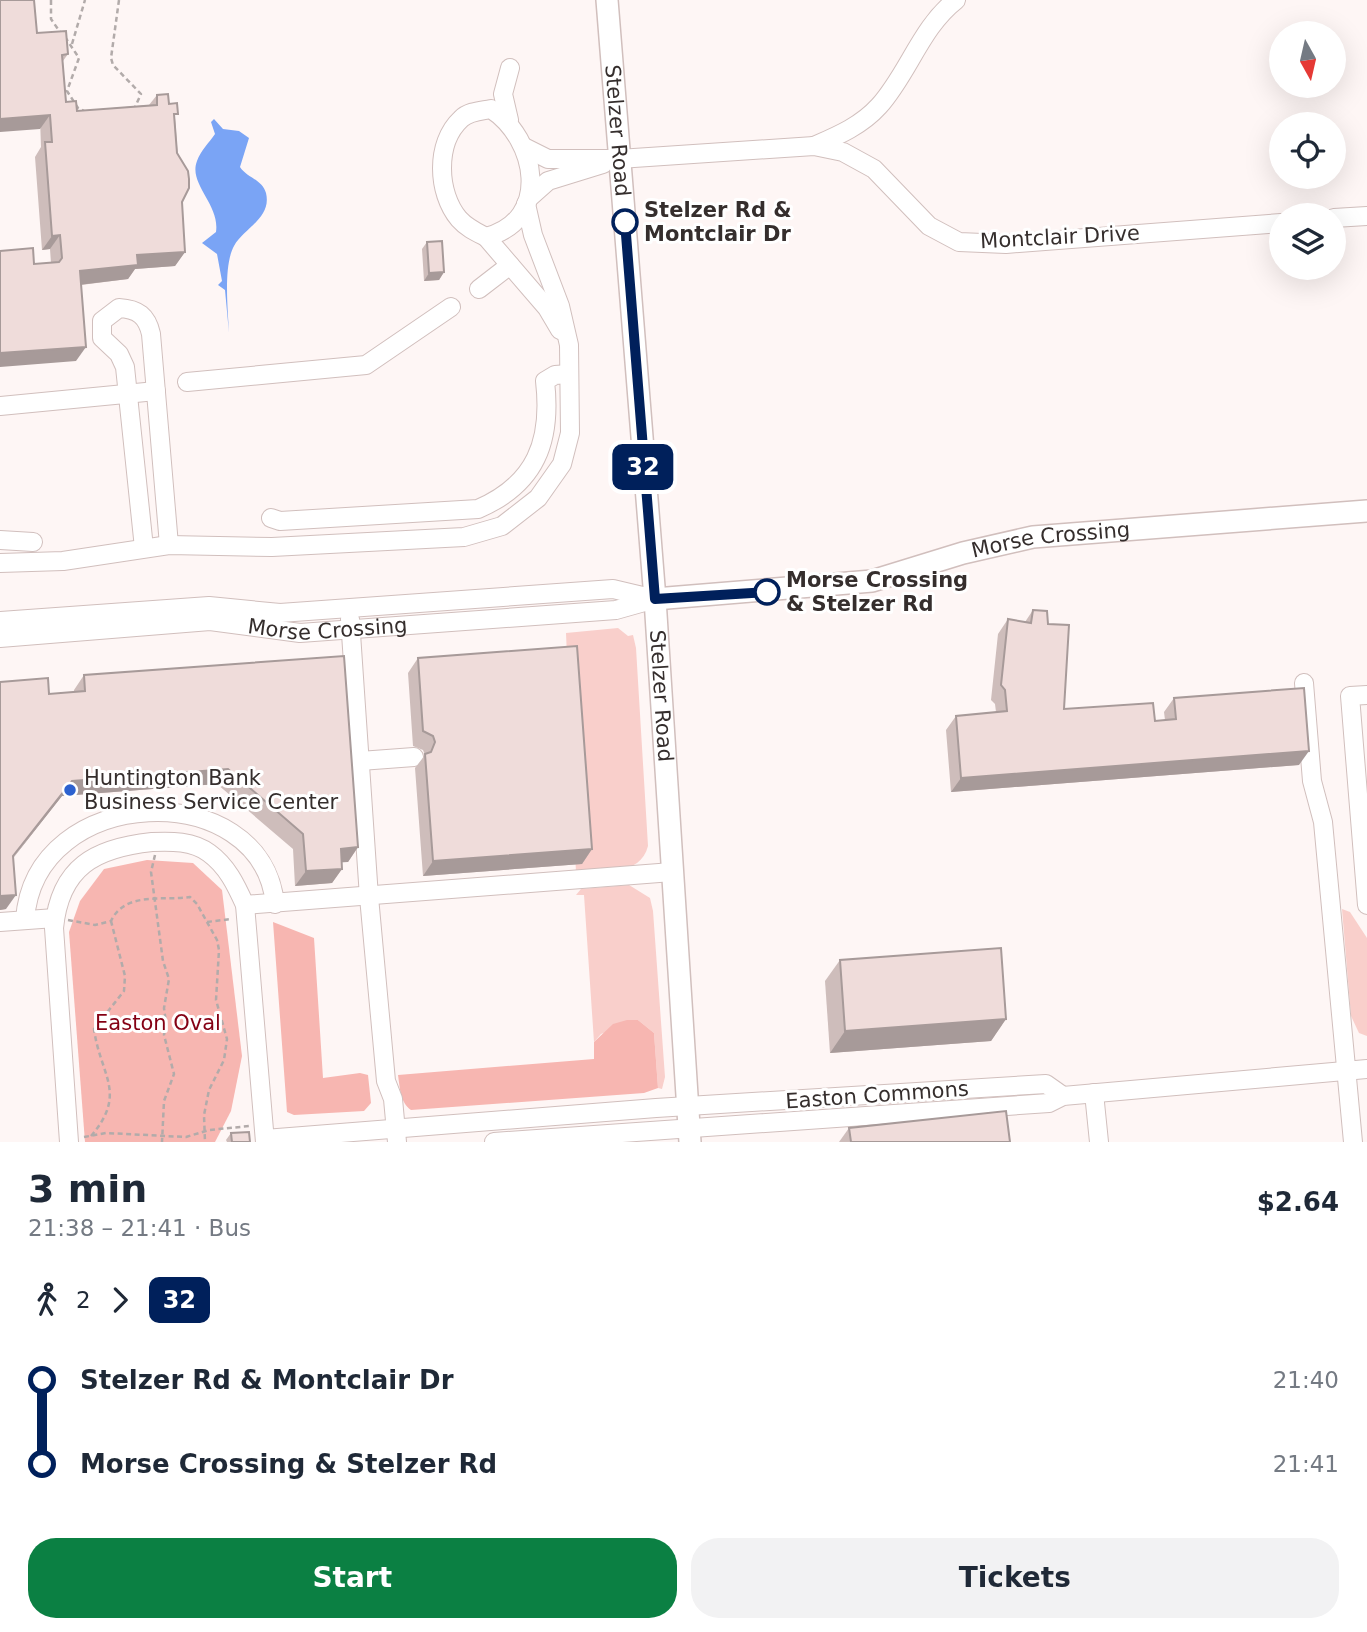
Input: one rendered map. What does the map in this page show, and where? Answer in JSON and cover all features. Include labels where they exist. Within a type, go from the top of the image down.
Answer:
[{"type":"main road","name":"Stelzer Road","points":[[607,0],[655,599],[690,1135]]},
{"type":"main road","name":"Morse Crossing","points":[[655,599],[872,581],[963,553],[1033,537],[1367,510]]},
{"type":"street","points":[[814,146],[848,132],[878,107],[930,28],[956,0]]},
{"type":"street","points":[[0,563],[63,561],[169,545],[272,547],[464,537],[502,526],[538,498],[562,464],[570,433],[569,345],[560,306],[533,235],[528,200],[530,172],[524,147],[509,120],[503,94],[510,68]]},
{"type":"street","points":[[509,120],[492,109],[472,112],[453,129],[443,156],[443,181],[452,206],[468,228],[486,237],[547,308],[569,345]]},
{"type":"street","name":"Montclair Drive","points":[[620,159],[814,146],[843,152],[874,169],[929,226],[959,242],[1006,244],[1269,224]]},
{"type":"street","points":[[524,147],[548,159],[620,159]]},
{"type":"street","points":[[486,237],[508,228],[520,218],[528,200],[548,181],[620,159]]},
{"type":"street","points":[[1346,217],[1367,216]]},
{"type":"street","points":[[479,289],[510,265]]},
{"type":"street","points":[[187,382],[366,365],[451,307]]},
{"type":"street","points":[[144,548],[129,393],[122,360],[102,338],[102,321],[119,308],[140,313],[148,323],[169,545]]},
{"type":"street","points":[[271,518],[280,521],[478,509],[512,491],[527,475],[544,436],[545,381],[555,375],[569,374]]},
{"type":"street","points":[[0,406],[156,390]]},
{"type":"street","points":[[388,515],[389,541]]},
{"type":"street","points":[[0,540],[33,542]]},
{"type":"street","name":"Morse Crossing","points":[[0,621],[209,606],[280,613],[613,589],[655,599]]},
{"type":"street","name":"Morse Crossing","points":[[0,638],[210,621],[300,633],[351,630],[616,610],[655,599]]},
{"type":"street","points":[[349,609],[369,897],[386,1082],[393,1099],[391,1135]]},
{"type":"street","points":[[1304,683],[1312,780],[1323,822],[1353,1142]]},
{"type":"street","points":[[1367,695],[1350,696],[1367,905]]},
{"type":"street","points":[[359,761],[414,757]]},
{"type":"street","points":[[25,920],[26,903],[42,866],[74,834],[115,817],[143,814],[189,814],[232,834],[253,853],[268,873],[275,904]]},
{"type":"street","points":[[143,814],[152,842]]},
{"type":"street","points":[[69,1140],[55,918],[62,890],[73,873],[88,860],[114,848],[152,842],[188,844],[207,851],[234,881],[246,911],[265,1135],[391,1135],[687,1107]]},
{"type":"street","points":[[246,911],[275,904],[369,897],[567,873],[673,872]]},
{"type":"street","points":[[0,922],[55,918]]},
{"type":"street","name":"Easton Commons","points":[[690,1135],[1049,1103],[1063,1096],[1367,1069]]},
{"type":"street","name":"Easton Commons","points":[[687,1107],[1046,1084],[1063,1096]]},
{"type":"street","points":[[1094,1093],[1099,1142]]},
{"type":"street","points":[[494,1142],[690,1135]]},
{"type":"path","points":[[51,0],[51,19],[72,44],[79,58],[78,65],[69,78],[67,91],[78,108],[94,114]]},
{"type":"path","points":[[72,44],[85,0]]},
{"type":"path","points":[[119,0],[111,58],[113,65],[141,94],[140,101],[130,111]]},
{"type":"path","points":[[152,842],[151,872],[163,961],[169,979],[163,1035],[174,1073],[164,1101],[162,1142]]},
{"type":"path","points":[[91,1136],[104,1121],[111,1094],[94,1029],[124,990],[125,976],[111,921],[114,914],[144,898],[170,900],[190,897],[207,922],[219,950],[216,1000],[227,1040],[224,1060],[209,1090],[205,1142]]},
{"type":"path","points":[[207,922],[246,911]]},
{"type":"path","points":[[55,918],[95,925],[111,921]]},
{"type":"path","points":[[69,1140],[106,1133],[186,1137],[204,1131],[265,1135]]},
{"type":"shaded area","points":[[618,628],[628,636],[633,635],[636,648],[648,846],[644,856],[629,868],[576,873],[566,633]]},
{"type":"shaded area","points":[[629,885],[650,898],[653,911],[665,1077],[662,1089],[658,1088],[654,1033],[638,1020],[601,1034],[594,1042],[584,895],[576,895],[581,889]]},
{"type":"shaded area","points":[[1342,909],[1350,912],[1367,938],[1367,1036],[1359,1033],[1351,1016]]},
{"type":"green space","name":"Easton Oval","points":[[147,860],[193,863],[222,890],[242,1056],[231,1111],[215,1142],[85,1142],[69,932],[80,901],[104,869]]},
{"type":"green space","points":[[273,922],[314,938],[323,1078],[360,1073],[368,1075],[371,1103],[364,1111],[294,1115],[287,1112]]},
{"type":"green space","points":[[638,1020],[654,1033],[658,1088],[644,1093],[411,1110],[400,1090],[398,1075],[594,1059],[594,1042],[613,1024]]},
{"type":"water","points":[[214,119],[223,129],[239,131],[249,138],[240,167],[264,188],[267,202],[261,216],[234,246],[228,265],[229,333],[225,290],[218,285],[222,281],[217,254],[202,243],[216,232],[216,222],[195,170],[201,153],[215,134],[211,122]]},
{"type":"building","points":[[0,0],[34,0],[37,33],[66,31],[68,54],[62,55],[66,102],[76,101],[77,111],[157,105],[157,95],[168,94],[169,104],[177,103],[178,114],[174,114],[177,153],[188,171],[189,179],[189,188],[182,202],[185,252],[137,255],[138,265],[80,271],[86,347],[0,353],[0,251],[33,248],[34,264],[59,262],[62,258],[60,235],[52,236],[45,142],[52,142],[50,115],[0,119]]},
{"type":"building","points":[[442,241],[444,272],[429,273],[427,242]]},
{"type":"building","points":[[1033,610],[1047,611],[1048,624],[1069,625],[1064,709],[1153,703],[1155,721],[1176,719],[1174,698],[1304,688],[1309,751],[961,778],[956,716],[1007,711],[1005,690],[1001,685],[1008,619],[1031,623]]},
{"type":"building","points":[[577,646],[592,849],[433,861],[425,754],[431,752],[435,742],[433,736],[423,731],[418,658]]},
{"type":"building","name":"Huntington Bank Business Service Center","points":[[344,656],[358,847],[341,849],[342,869],[306,871],[303,834],[228,769],[72,781],[13,856],[16,895],[0,896],[0,682],[48,678],[49,694],[85,691],[84,675]]},
{"type":"building","points":[[1001,948],[1006,1019],[845,1031],[840,960]]},
{"type":"building","points":[[1006,1111],[1010,1142],[851,1142],[849,1128]]},
{"type":"building","points":[[249,1132],[250,1142],[232,1142],[231,1133]]},
{"type":"bus line","name":"32","points":[[625,222],[655,599],[767,592]]},
{"type":"place","name":"Stelzer Rd & Montclair Dr","points":[[625,222]]},
{"type":"place","name":"Morse Crossing & Stelzer Rd","points":[[767,592]]},
{"type":"place","name":"Huntington Bank Business Service Center","points":[[70,790]]}]
